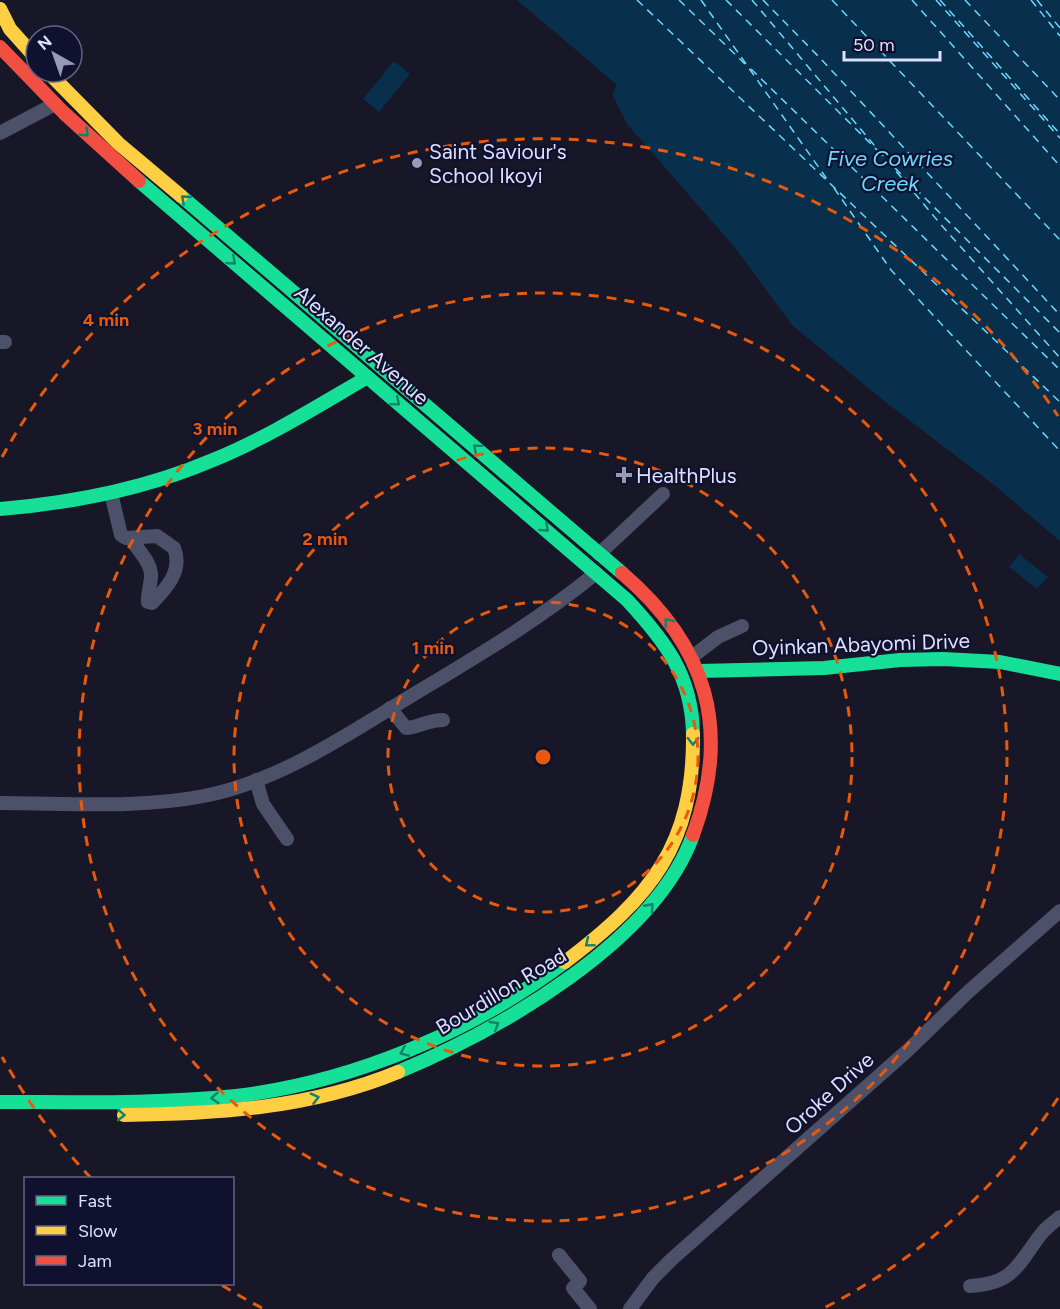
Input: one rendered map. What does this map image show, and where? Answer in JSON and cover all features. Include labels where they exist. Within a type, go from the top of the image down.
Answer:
[{"type":"main road","points":[[0,9],[10,29],[24,45]]},
{"type":"main road","name":"Alexander Avenue","points":[[0,46],[55,104],[133,176],[627,600],[666,645],[686,683]]},
{"type":"main road","name":"Alexander Avenue","points":[[60,84],[118,143],[627,577],[669,623],[699,671]]},
{"type":"main road","points":[[0,509],[93,498],[189,470],[243,447],[366,378]]},
{"type":"main road","points":[[494,484],[505,472]]},
{"type":"main road","name":"Oyinkan Abayomi Drive","points":[[699,671],[824,668],[900,660],[943,659],[1000,662],[1060,674]]},
{"type":"main road","name":"Bourdillon Road","points":[[0,1115],[186,1114],[242,1111],[296,1102],[398,1072],[452,1048],[506,1018],[557,985],[621,936],[655,902],[684,858],[701,817],[712,743],[711,719],[699,671]]},
{"type":"main road","name":"Bourdillon Road","points":[[0,1102],[182,1100],[280,1090],[341,1074],[406,1051],[470,1020],[528,987],[579,951],[619,917],[646,888],[669,854],[684,817],[693,775],[694,737],[686,683]]},
{"type":"street","points":[[0,132],[55,104]]},
{"type":"street","points":[[111,493],[121,535],[131,538],[157,536],[174,548],[177,555],[177,564],[171,580],[152,603],[148,602],[147,594],[152,575],[150,568],[131,538]]},
{"type":"street","points":[[599,554],[663,494]]},
{"type":"street","points":[[0,803],[128,804],[166,801],[205,796],[256,780],[317,752],[481,653],[571,593],[596,573]]},
{"type":"street","points":[[692,657],[718,637],[742,626]]},
{"type":"street","points":[[390,708],[406,728],[433,720],[443,720]]},
{"type":"street","points":[[256,780],[264,804],[287,839]]},
{"type":"street","name":"Oroke Drive","points":[[630,1309],[653,1278],[672,1259],[907,1051],[968,992],[1060,911]]},
{"type":"street","points":[[970,1286],[987,1285],[1004,1279],[1016,1269],[1043,1232],[1060,1217]]},
{"type":"street","points":[[559,1255],[580,1281],[573,1287],[590,1309]]},
{"type":"water","name":"Five Cowries Creek","points":[[517,0],[1060,0],[1060,541],[994,485],[884,401],[792,325],[736,249],[627,124],[612,94],[617,85]]},
{"type":"water","points":[[394,61],[410,74],[379,112],[363,99]]},
{"type":"water","points":[[1019,554],[1048,577],[1037,589],[1009,567]]},
{"type":"ferry route","points":[[637,0],[1060,402]]},
{"type":"ferry route","points":[[679,0],[745,64]]},
{"type":"ferry route","points":[[701,0],[829,182]]},
{"type":"ferry route","points":[[726,0],[877,150]]},
{"type":"ferry route","points":[[752,0],[943,227],[1060,358]]},
{"type":"ferry route","points":[[763,0],[1060,315]]},
{"type":"ferry route","points":[[832,0],[1060,240]]},
{"type":"ferry route","points":[[912,0],[1060,166]]},
{"type":"ferry route","points":[[936,0],[1060,138]]},
{"type":"ferry route","points":[[940,0],[1060,134]]},
{"type":"ferry route","points":[[965,0],[1060,100]]},
{"type":"ferry route","points":[[1031,0],[1060,36]]},
{"type":"ferry route","points":[[1037,0],[1060,28]]},
{"type":"ferry route","points":[[751,69],[1060,370]]},
{"type":"ferry route","points":[[895,168],[1060,333]]},
{"type":"ferry route","points":[[834,188],[891,270],[1060,451]]},
{"type":"traffic: fast","points":[[139,181],[627,600],[664,645],[682,676],[688,694],[693,734]]},
{"type":"traffic: fast","points":[[181,196],[622,573]]},
{"type":"traffic: fast","points":[[0,509],[82,499],[135,487],[187,470],[272,432],[366,378]]},
{"type":"traffic: fast","points":[[699,671],[824,668],[900,660],[943,659],[1000,662],[1060,674]]},
{"type":"traffic: fast","points":[[398,1072],[438,1054],[526,1007],[569,978],[610,946],[645,911],[674,874],[693,835]]},
{"type":"traffic: fast","points":[[0,1102],[207,1099],[280,1089],[324,1079],[367,1066],[450,1031],[490,1011],[565,962]]},
{"type":"traffic: slow","points":[[0,9],[10,29],[24,45]]},
{"type":"traffic: slow","points":[[60,84],[118,143],[181,196]]},
{"type":"traffic: slow","points":[[565,962],[621,915],[644,891],[662,865],[676,838],[686,807],[693,734]]},
{"type":"traffic: slow","points":[[124,1115],[194,1113],[263,1107],[332,1094],[398,1072]]},
{"type":"traffic: jam","points":[[0,47],[64,113],[139,181]]},
{"type":"traffic: jam","points":[[622,573],[651,601],[674,630],[692,660],[704,692],[710,725],[710,760],[705,796],[693,835]]},
{"type":"place","name":"Saint Saviour's School Ikoyi","points":[[417,163]]},
{"type":"place","name":"HealthPlus","points":[[624,475]]}]
